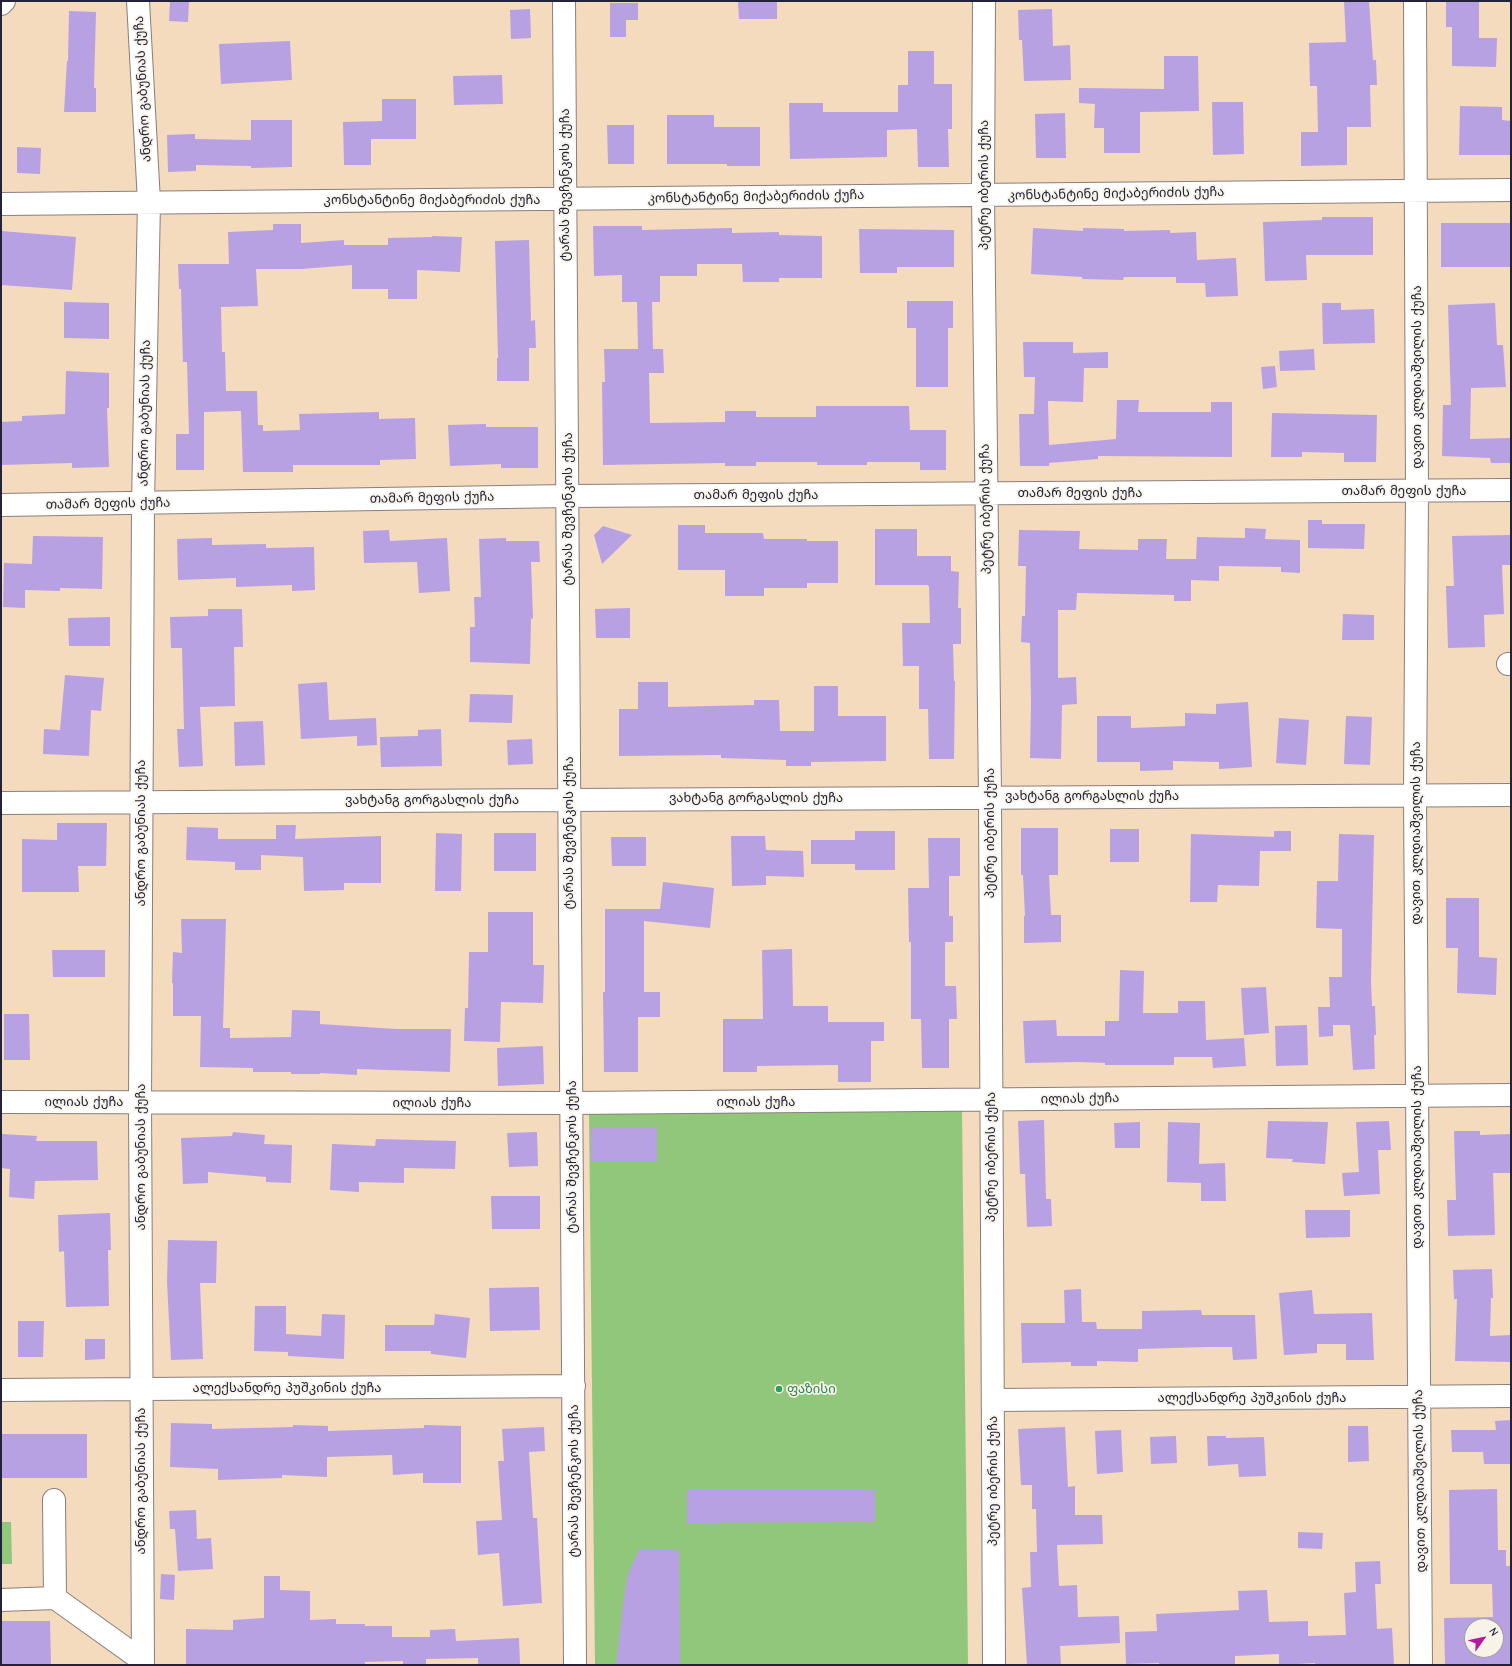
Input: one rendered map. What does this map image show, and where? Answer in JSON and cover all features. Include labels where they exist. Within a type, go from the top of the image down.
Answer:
[{"type":"street","points":[[1,4],[4,1]]},
{"type":"street","name":"ანდრო გაბუნიას ქუჩა","points":[[138,1],[148,202],[143,504],[140,1102],[143,1663]]},
{"type":"street","name":"ტარას შევჩენკოს ქუჩა","points":[[564,1],[575,1665]]},
{"type":"street","name":"პეტრე იბერის ქუჩა","points":[[984,1],[986,493],[990,797],[994,1665]]},
{"type":"street","name":"დავით კლდიაშვილის ქუჩა","points":[[1415,1],[1417,491],[1415,795],[1422,1665]]},
{"type":"street","name":"კონსტანტინე მიქაბერიძის ქუჩა","points":[[1,204],[1511,190]]},
{"type":"street","name":"თამარ მეფის ქუჩა","points":[[1,505],[143,504],[568,496],[1511,490]]},
{"type":"street","name":"ვახტანგ გორგასლის ქუჩა","points":[[1,803],[142,801],[1511,795]]},
{"type":"street","name":"ილიას ქუჩა","points":[[1,1102],[572,1103],[1511,1096]]},
{"type":"street","name":"ალექსანდრე პუშკინის ქუჩა","points":[[1,1390],[574,1386]]},
{"type":"street","name":"ალექსანდრე პუშკინის ქუჩა","points":[[993,1400],[1511,1396]]},
{"type":"street","points":[[54,1500],[55,1598]]},
{"type":"street","points":[[1,1600],[55,1598],[143,1663]]},
{"type":"green space","name":"ფაზისი","points":[[962,1110],[968,1665],[595,1665],[589,1113]]},
{"type":"green space","points":[[1,1522],[11,1522],[12,1564],[1,1564]]},
{"type":"building","points":[[170,1],[189,1],[188,22],[169,21]]},
{"type":"building","points":[[738,1],[777,1],[777,19],[739,19]]},
{"type":"building","points":[[1344,1],[1369,1],[1373,60],[1376,60],[1377,85],[1370,85],[1371,127],[1347,127],[1347,165],[1301,166],[1301,132],[1318,132],[1317,86],[1310,86],[1309,43],[1346,42]]},
{"type":"building","points":[[1446,1],[1479,1],[1479,38],[1497,38],[1496,67],[1452,66],[1452,27],[1446,27]]},
{"type":"building","points":[[610,3],[638,3],[638,20],[626,20],[626,37],[610,37]]},
{"type":"building","points":[[530,9],[531,38],[511,39],[510,10]]},
{"type":"building","points":[[1052,9],[1053,46],[1070,45],[1071,80],[1024,81],[1022,40],[1019,40],[1018,10]]},
{"type":"building","points":[[69,11],[96,12],[94,88],[96,88],[96,112],[64,112],[68,61]]},
{"type":"building","points":[[290,41],[292,80],[221,84],[219,44]]},
{"type":"building","points":[[908,51],[934,51],[934,84],[952,84],[952,129],[948,129],[949,167],[918,167],[917,129],[887,130],[887,157],[790,159],[789,103],[823,103],[823,112],[898,112],[898,85],[908,85]]},
{"type":"building","points":[[1164,56],[1198,56],[1199,111],[1140,112],[1140,153],[1104,153],[1104,128],[1094,128],[1095,104],[1079,103],[1079,88],[1164,89]]},
{"type":"building","points":[[502,75],[503,104],[454,105],[453,76]]},
{"type":"building","points":[[382,99],[416,99],[416,139],[371,139],[371,165],[344,165],[343,122],[382,121]]},
{"type":"building","points":[[1212,102],[1243,102],[1244,154],[1213,155]]},
{"type":"building","points":[[1460,106],[1502,107],[1502,120],[1511,121],[1511,155],[1459,155]]},
{"type":"building","points":[[1065,113],[1066,158],[1036,158],[1035,114]]},
{"type":"building","points":[[667,115],[714,115],[714,127],[760,127],[760,166],[727,166],[727,164],[667,164]]},
{"type":"building","points":[[251,120],[292,120],[292,167],[251,168],[251,166],[196,165],[196,171],[168,172],[167,135],[195,134],[195,139],[251,140]]},
{"type":"building","points":[[607,125],[634,125],[634,164],[608,164]]},
{"type":"building","points":[[17,147],[41,148],[40,174],[17,173]]},
{"type":"building","points":[[1322,217],[1373,217],[1373,255],[1306,255],[1307,280],[1265,281],[1263,222],[1322,220]]},
{"type":"building","points":[[1441,223],[1511,223],[1511,267],[1441,267]]},
{"type":"building","points":[[273,224],[301,224],[301,243],[344,240],[344,245],[388,245],[388,238],[432,236],[462,237],[460,272],[417,270],[417,299],[388,299],[388,289],[352,289],[352,265],[301,269],[256,269],[258,306],[221,307],[222,352],[225,352],[226,391],[257,391],[258,425],[263,425],[263,431],[300,430],[299,414],[379,412],[379,419],[415,418],[416,459],[380,460],[380,465],[293,465],[293,472],[243,472],[241,411],[204,412],[204,470],[176,470],[176,434],[189,434],[187,362],[183,362],[181,289],[179,289],[178,264],[229,264],[228,232],[273,230]]},
{"type":"building","points":[[593,226],[642,226],[642,230],[732,228],[732,233],[779,232],[779,235],[822,236],[822,278],[779,278],[779,282],[743,282],[742,264],[697,264],[697,276],[660,276],[660,302],[652,302],[653,349],[663,349],[664,373],[649,373],[650,423],[725,422],[725,411],[756,411],[756,417],[816,417],[816,406],[909,406],[910,430],[946,430],[946,470],[920,470],[920,462],[867,462],[867,465],[817,465],[817,462],[756,462],[756,466],[725,466],[725,463],[603,465],[602,382],[605,382],[604,349],[638,349],[637,302],[622,302],[622,275],[594,276]]},
{"type":"building","points":[[1033,228],[1083,231],[1083,228],[1124,229],[1124,231],[1170,230],[1170,233],[1196,232],[1197,260],[1236,258],[1238,296],[1206,297],[1205,283],[1176,283],[1176,277],[1124,277],[1123,280],[1082,279],[1082,277],[1031,274]]},
{"type":"building","points":[[859,229],[954,230],[954,267],[897,267],[897,273],[860,273]]},
{"type":"building","points":[[1,231],[76,237],[72,290],[1,285]]},
{"type":"building","points":[[529,240],[531,321],[535,320],[536,348],[529,348],[529,381],[497,381],[498,358],[495,241]]},
{"type":"building","points":[[907,301],[953,301],[953,328],[948,328],[948,387],[916,387],[916,328],[907,328]]},
{"type":"building","points":[[64,302],[109,303],[109,339],[64,338]]},
{"type":"building","points":[[1322,303],[1341,303],[1341,310],[1374,309],[1375,343],[1323,344]]},
{"type":"building","points":[[1495,303],[1497,345],[1503,345],[1506,387],[1471,388],[1470,439],[1511,438],[1511,463],[1491,463],[1490,458],[1442,456],[1443,405],[1451,405],[1448,305]]},
{"type":"building","points":[[1023,342],[1073,342],[1073,353],[1108,352],[1108,368],[1084,368],[1083,402],[1048,401],[1049,445],[1116,439],[1117,400],[1139,400],[1138,412],[1211,412],[1211,402],[1232,402],[1232,457],[1098,456],[1098,459],[1049,463],[1049,466],[1020,466],[1019,414],[1034,414],[1035,377],[1024,377]]},
{"type":"building","points":[[1314,349],[1315,370],[1280,371],[1279,351]]},
{"type":"building","points":[[1275,366],[1277,387],[1263,389],[1261,367]]},
{"type":"building","points":[[66,371],[109,373],[109,408],[107,408],[109,467],[72,468],[72,463],[1,465],[1,422],[22,421],[22,416],[65,414]]},
{"type":"building","points":[[1272,413],[1377,415],[1376,462],[1344,462],[1344,453],[1302,452],[1302,457],[1271,457]]},
{"type":"building","points":[[486,424],[486,427],[538,427],[538,468],[501,468],[501,464],[450,466],[448,425]]},
{"type":"building","points":[[1308,520],[1322,520],[1322,524],[1365,524],[1364,549],[1308,548]]},
{"type":"building","points":[[678,525],[705,525],[705,533],[763,533],[764,539],[838,541],[838,583],[807,583],[807,588],[764,588],[764,596],[725,596],[725,570],[678,570]]},
{"type":"building","points":[[603,526],[632,535],[602,564],[594,535]]},
{"type":"building","points":[[1245,528],[1266,529],[1265,539],[1300,540],[1300,573],[1281,572],[1281,567],[1219,566],[1219,581],[1191,580],[1191,601],[1174,601],[1174,595],[1077,593],[1076,610],[1058,610],[1058,678],[1076,677],[1077,704],[1062,705],[1061,759],[1030,758],[1030,643],[1021,642],[1022,616],[1025,616],[1026,566],[1018,566],[1019,530],[1080,531],[1079,549],[1138,550],[1138,539],[1167,539],[1166,559],[1196,559],[1197,537],[1245,538]]},
{"type":"building","points":[[875,529],[917,529],[917,556],[951,556],[951,571],[959,572],[958,608],[961,608],[961,644],[953,644],[955,681],[954,759],[929,759],[928,709],[919,709],[919,666],[903,666],[902,623],[930,623],[929,587],[928,585],[875,585]]},
{"type":"building","points":[[389,530],[390,541],[447,538],[450,591],[419,593],[417,562],[364,563],[363,531]]},
{"type":"building","points":[[1511,535],[1511,565],[1502,565],[1504,614],[1484,615],[1485,647],[1448,648],[1446,586],[1454,586],[1452,536]]},
{"type":"building","points":[[33,536],[103,537],[102,589],[60,588],[60,591],[25,590],[25,608],[3,607],[4,563],[32,564]]},
{"type":"building","points":[[212,538],[212,545],[266,544],[266,548],[314,547],[315,590],[292,591],[292,585],[236,587],[236,578],[178,580],[177,539]]},
{"type":"building","points":[[506,538],[506,541],[539,541],[540,562],[531,562],[533,618],[531,619],[530,664],[470,662],[470,627],[475,627],[474,597],[481,597],[479,539]]},
{"type":"building","points":[[630,608],[630,638],[596,638],[595,609]]},
{"type":"building","points":[[208,609],[242,609],[243,647],[234,647],[235,706],[200,707],[203,766],[179,767],[177,729],[184,729],[182,648],[171,648],[170,617],[208,616]]},
{"type":"building","points":[[1343,614],[1374,615],[1374,640],[1342,640]]},
{"type":"building","points":[[110,617],[110,646],[69,646],[68,618]]},
{"type":"building","points":[[65,675],[104,678],[101,711],[91,710],[89,756],[43,754],[44,729],[60,730]]},
{"type":"building","points":[[327,682],[329,720],[376,718],[377,745],[357,746],[357,736],[301,739],[298,684]]},
{"type":"building","points":[[638,682],[668,682],[668,707],[754,705],[754,700],[779,700],[780,731],[814,731],[814,686],[838,686],[838,716],[886,716],[886,761],[811,762],[811,766],[786,766],[786,760],[721,758],[721,755],[619,756],[619,709],[638,709]]},
{"type":"building","points":[[470,694],[513,695],[512,723],[469,722]]},
{"type":"building","points":[[1248,702],[1252,767],[1219,769],[1219,762],[1173,761],[1173,770],[1140,771],[1140,762],[1097,762],[1097,716],[1131,716],[1131,728],[1185,726],[1185,713],[1216,714],[1216,704]]},
{"type":"building","points":[[1346,716],[1372,717],[1370,765],[1344,764]]},
{"type":"building","points":[[1279,718],[1309,720],[1306,765],[1276,763]]},
{"type":"building","points":[[263,721],[265,765],[235,766],[234,722]]},
{"type":"building","points":[[441,729],[442,766],[381,767],[380,737],[418,736],[418,730]]},
{"type":"building","points":[[532,739],[533,764],[508,765],[507,740]]},
{"type":"building","points":[[57,823],[107,823],[106,866],[78,866],[79,892],[22,892],[22,839],[57,840]]},
{"type":"building","points":[[276,825],[296,825],[295,839],[381,836],[381,883],[344,883],[344,890],[304,891],[303,857],[261,855],[261,870],[235,870],[235,862],[186,860],[187,827],[218,828],[218,839],[276,839]]},
{"type":"building","points":[[1021,828],[1058,828],[1058,875],[1049,875],[1051,915],[1061,915],[1061,942],[1024,943],[1025,916],[1023,875],[1021,875]]},
{"type":"building","points":[[1110,829],[1139,829],[1139,862],[1110,862]]},
{"type":"building","points":[[855,831],[895,831],[895,870],[855,870],[855,864],[811,864],[811,840],[855,840]]},
{"type":"building","points":[[1274,831],[1291,831],[1291,851],[1260,851],[1259,886],[1218,885],[1217,902],[1190,902],[1191,834],[1274,837]]},
{"type":"building","points":[[436,833],[462,834],[461,891],[435,891]]},
{"type":"building","points":[[494,833],[536,833],[536,871],[494,871]]},
{"type":"building","points":[[1339,834],[1374,835],[1371,982],[1372,1006],[1375,1006],[1375,1069],[1353,1070],[1350,1025],[1333,1025],[1333,1036],[1319,1037],[1318,1007],[1330,1007],[1329,977],[1342,977],[1342,929],[1316,928],[1317,881],[1338,881]]},
{"type":"building","points":[[731,836],[765,836],[766,850],[803,851],[804,877],[766,876],[766,885],[732,886]]},
{"type":"building","points":[[611,837],[646,837],[646,866],[612,866]]},
{"type":"building","points":[[928,838],[960,838],[960,876],[949,876],[949,916],[953,916],[953,942],[945,942],[945,986],[956,986],[957,1019],[949,1019],[949,1068],[922,1068],[921,1019],[911,1019],[911,942],[909,942],[908,888],[929,888]]},
{"type":"building","points":[[663,882],[714,888],[710,928],[644,921],[644,992],[660,992],[660,1017],[638,1017],[638,1072],[604,1072],[603,992],[605,992],[605,909],[660,909]]},
{"type":"building","points":[[1446,898],[1479,898],[1479,957],[1497,958],[1496,995],[1457,993],[1458,948],[1446,948]]},
{"type":"building","points":[[488,912],[533,912],[533,965],[544,965],[543,1003],[501,1002],[500,1042],[464,1041],[465,1008],[468,1008],[469,952],[488,952]]},
{"type":"building","points":[[181,919],[226,919],[223,1028],[230,1028],[230,1038],[291,1037],[292,1010],[320,1011],[320,1024],[396,1029],[451,1029],[450,1072],[357,1069],[357,1075],[320,1073],[291,1074],[291,1072],[253,1072],[253,1068],[200,1067],[201,1016],[173,1016],[173,952],[182,953]]},
{"type":"building","points":[[792,949],[793,1006],[828,1006],[828,1022],[884,1022],[884,1041],[871,1041],[871,1082],[838,1082],[838,1065],[757,1066],[757,1072],[723,1072],[723,1019],[763,1019],[762,950]]},
{"type":"building","points":[[52,950],[105,950],[105,977],[53,977]]},
{"type":"building","points":[[1120,970],[1144,971],[1143,1013],[1178,1013],[1178,1001],[1205,1001],[1206,1040],[1244,1038],[1246,1066],[1213,1068],[1212,1057],[1174,1057],[1174,1065],[1105,1065],[1105,1063],[1078,1062],[1025,1063],[1023,1021],[1056,1020],[1057,1036],[1105,1036],[1105,1021],[1119,1021]]},
{"type":"building","points":[[1266,987],[1269,1033],[1244,1035],[1241,988]]},
{"type":"building","points":[[4,1014],[29,1014],[30,1060],[4,1060]]},
{"type":"building","points":[[1307,1025],[1308,1065],[1276,1066],[1275,1026]]},
{"type":"building","points":[[543,1046],[544,1084],[498,1086],[497,1048]]},
{"type":"building","points":[[1044,1120],[1046,1199],[1051,1199],[1052,1226],[1027,1227],[1025,1174],[1020,1174],[1018,1121]]},
{"type":"building","points":[[1268,1121],[1328,1122],[1325,1164],[1292,1162],[1293,1159],[1266,1158]]},
{"type":"building","points":[[1389,1121],[1391,1150],[1378,1150],[1380,1194],[1344,1196],[1342,1173],[1359,1172],[1356,1122]]},
{"type":"building","points":[[1140,1122],[1140,1148],[1115,1148],[1114,1123]]},
{"type":"building","points":[[1168,1122],[1200,1123],[1199,1164],[1225,1163],[1226,1201],[1201,1201],[1201,1183],[1167,1182]]},
{"type":"building","points":[[591,1127],[657,1127],[657,1161],[591,1161]]},
{"type":"building","points":[[1454,1131],[1480,1131],[1480,1135],[1511,1134],[1511,1173],[1493,1173],[1495,1235],[1448,1236],[1447,1200],[1456,1200]]},
{"type":"building","points":[[233,1132],[265,1135],[264,1144],[292,1145],[291,1183],[266,1182],[266,1177],[208,1172],[208,1183],[183,1184],[181,1138],[232,1136]]},
{"type":"building","points":[[537,1132],[538,1166],[509,1167],[507,1133]]},
{"type":"building","points":[[1,1134],[37,1136],[36,1141],[97,1141],[98,1180],[35,1181],[34,1199],[9,1197],[10,1169],[1,1168]]},
{"type":"building","points":[[376,1139],[456,1141],[455,1169],[404,1168],[404,1183],[359,1182],[359,1192],[330,1190],[332,1144],[375,1146]]},
{"type":"building","points":[[491,1196],[540,1196],[540,1229],[492,1229]]},
{"type":"building","points":[[1305,1210],[1350,1210],[1350,1237],[1306,1238]]},
{"type":"building","points":[[110,1213],[111,1250],[108,1250],[109,1306],[66,1307],[64,1251],[59,1252],[58,1215]]},
{"type":"building","points":[[168,1240],[217,1241],[216,1283],[200,1283],[203,1359],[171,1360],[167,1282]]},
{"type":"building","points":[[1492,1269],[1493,1298],[1491,1298],[1490,1336],[1511,1335],[1511,1362],[1455,1361],[1457,1299],[1454,1299],[1453,1270]]},
{"type":"building","points":[[539,1287],[540,1330],[490,1331],[489,1288]]},
{"type":"building","points":[[1081,1289],[1082,1322],[1096,1322],[1097,1329],[1142,1329],[1142,1311],[1201,1310],[1202,1315],[1255,1315],[1257,1359],[1233,1360],[1232,1347],[1208,1347],[1138,1349],[1138,1362],[1097,1361],[1097,1366],[1071,1366],[1071,1362],[1022,1363],[1021,1323],[1065,1323],[1064,1290]]},
{"type":"building","points":[[1312,1290],[1314,1314],[1372,1313],[1374,1360],[1346,1360],[1346,1344],[1317,1344],[1317,1353],[1284,1355],[1279,1293]]},
{"type":"building","points":[[255,1306],[286,1306],[286,1334],[321,1336],[322,1314],[345,1315],[344,1359],[288,1356],[288,1352],[254,1351]]},
{"type":"building","points":[[435,1314],[470,1318],[466,1358],[431,1354],[431,1351],[385,1351],[385,1325],[434,1325]]},
{"type":"building","points":[[18,1321],[44,1321],[43,1357],[18,1357]]},
{"type":"building","points":[[85,1339],[105,1339],[105,1359],[85,1360]]},
{"type":"building","points":[[1511,1420],[1511,1464],[1484,1464],[1483,1452],[1452,1452],[1451,1430],[1496,1430],[1495,1421]]},
{"type":"building","points":[[171,1423],[212,1424],[212,1429],[293,1427],[293,1425],[328,1426],[328,1431],[424,1428],[424,1425],[461,1426],[461,1483],[423,1483],[423,1473],[393,1475],[392,1455],[327,1457],[327,1477],[282,1475],[282,1478],[218,1480],[218,1469],[170,1467]]},
{"type":"building","points":[[1348,1426],[1368,1426],[1369,1461],[1348,1462]]},
{"type":"building","points":[[544,1427],[545,1451],[529,1452],[533,1518],[537,1518],[542,1603],[503,1606],[499,1553],[478,1555],[476,1521],[502,1520],[498,1461],[504,1461],[502,1429]]},
{"type":"building","points":[[1065,1427],[1068,1487],[1075,1486],[1075,1515],[1102,1515],[1103,1544],[1057,1545],[1059,1586],[1077,1585],[1078,1617],[1119,1616],[1120,1643],[1060,1646],[1061,1665],[1027,1665],[1022,1588],[1031,1587],[1030,1552],[1037,1552],[1036,1509],[1032,1509],[1032,1485],[1021,1485],[1018,1429]]},
{"type":"building","points":[[1121,1430],[1123,1472],[1097,1474],[1095,1431]]},
{"type":"building","points":[[1,1434],[87,1434],[87,1478],[1,1478]]},
{"type":"building","points":[[1176,1436],[1177,1463],[1151,1464],[1150,1437]]},
{"type":"building","points":[[1207,1436],[1226,1436],[1226,1438],[1264,1437],[1266,1476],[1239,1477],[1238,1464],[1208,1466]]},
{"type":"building","points":[[1497,1489],[1498,1550],[1506,1550],[1506,1566],[1511,1566],[1511,1665],[1445,1664],[1444,1618],[1493,1617],[1492,1584],[1450,1584],[1449,1490]]},
{"type":"building","points":[[687,1490],[875,1490],[875,1522],[687,1523]]},
{"type":"building","points":[[196,1510],[197,1539],[211,1538],[213,1569],[178,1571],[175,1529],[170,1529],[169,1511]]},
{"type":"building","points":[[1298,1532],[1323,1533],[1322,1549],[1298,1548]]},
{"type":"building","points":[[639,1550],[679,1550],[680,1665],[616,1665],[628,1574]]},
{"type":"building","points":[[1380,1561],[1381,1584],[1375,1584],[1377,1629],[1392,1628],[1394,1665],[1315,1665],[1315,1663],[1279,1665],[1279,1654],[1235,1656],[1235,1665],[1159,1665],[1159,1663],[1126,1664],[1125,1632],[1157,1631],[1156,1614],[1239,1610],[1238,1591],[1267,1590],[1269,1622],[1308,1621],[1308,1636],[1346,1635],[1344,1593],[1356,1592],[1355,1562]]},
{"type":"building","points":[[161,1574],[175,1575],[174,1600],[160,1599]]},
{"type":"building","points":[[264,1576],[280,1576],[280,1590],[310,1591],[310,1620],[336,1619],[336,1624],[392,1626],[392,1637],[430,1637],[430,1630],[455,1629],[456,1641],[519,1638],[520,1665],[478,1665],[478,1658],[426,1659],[426,1664],[403,1664],[403,1661],[365,1662],[365,1665],[186,1665],[186,1629],[233,1630],[233,1620],[264,1618]]},
{"type":"building","points":[[1,1621],[50,1621],[51,1665],[1,1665]]},
{"type":"place","name":"ფაზისი","points":[[779,1389]]}]
